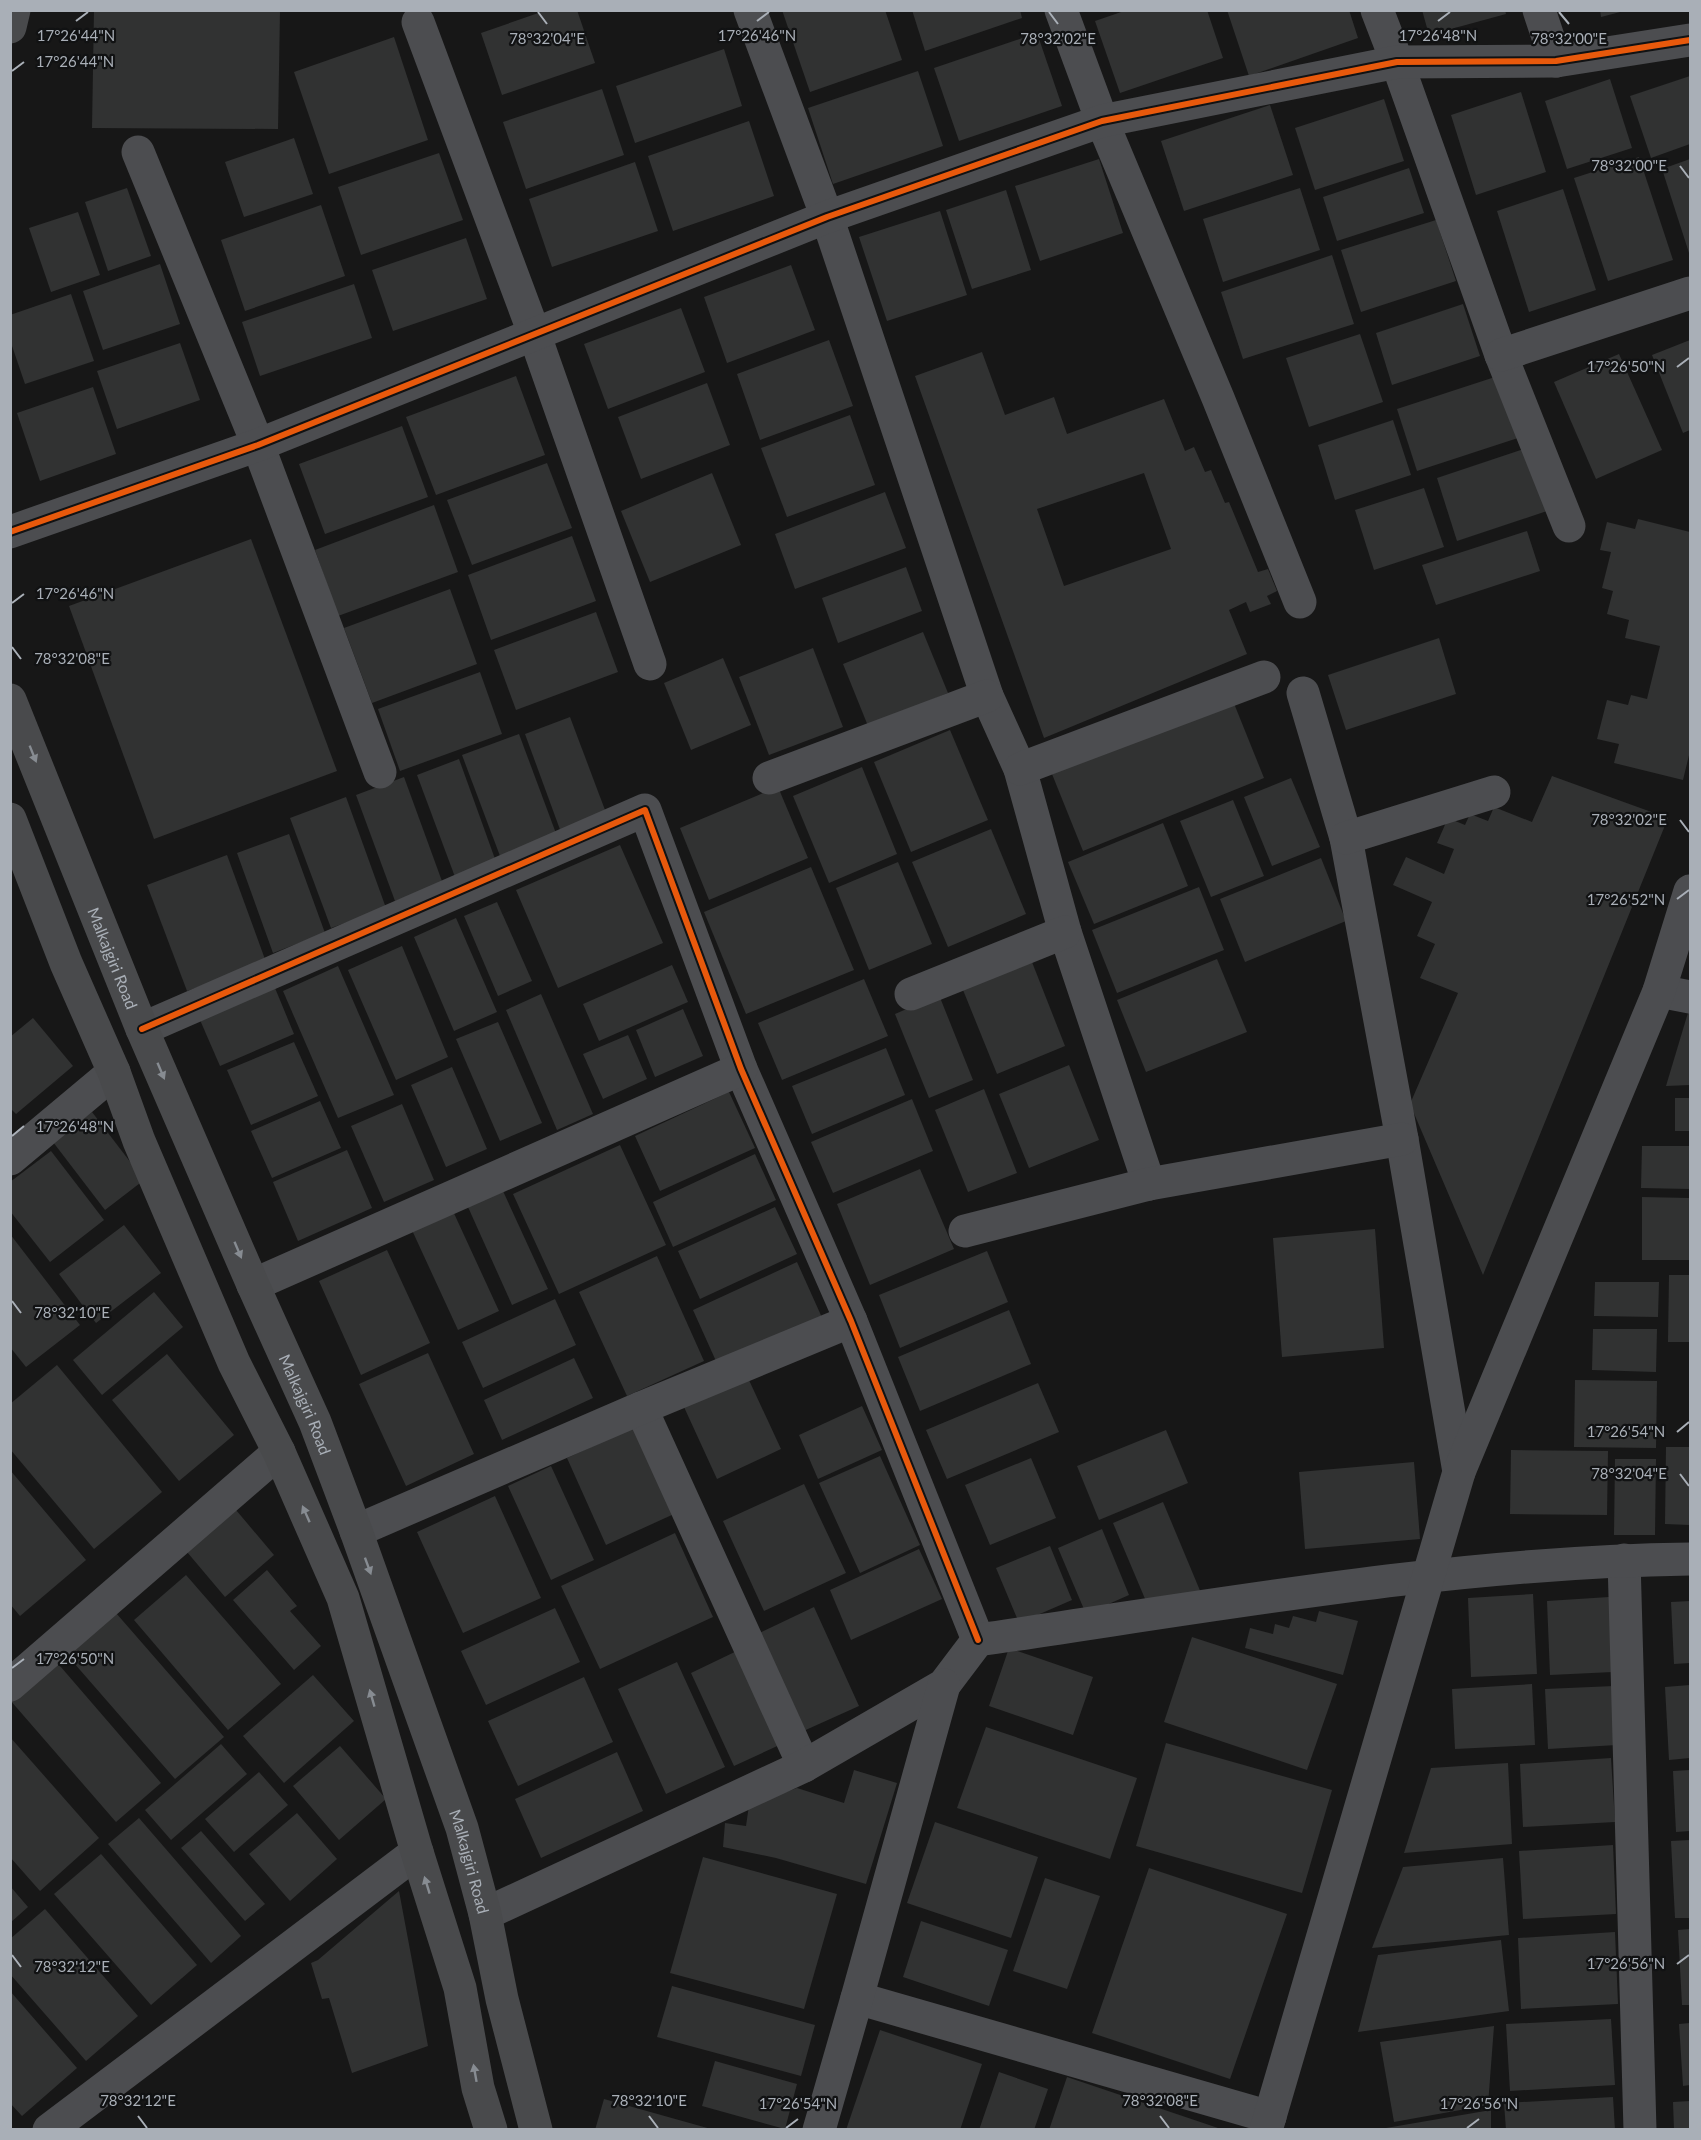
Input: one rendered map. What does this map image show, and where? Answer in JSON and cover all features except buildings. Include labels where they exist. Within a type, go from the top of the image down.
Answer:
[{"type":"main road","points":[[10,27],[14,10]]},
{"type":"main road","name":"Malkajgiri Road","points":[[10,700],[142,1029],[315,1422],[356,1531],[462,1828],[485,1914],[502,1999],[536,2130]]},
{"type":"main road","points":[[10,819],[66,963],[114,1072],[139,1141],[234,1363],[279,1452],[343,1598],[417,1852],[460,1988],[478,2088],[490,2130]]},
{"type":"street","points":[[750,10],[827,217],[987,696],[1020,770],[1065,932],[1149,1184]]},
{"type":"street","points":[[1061,10],[1102,121],[1218,398],[1300,602]]},
{"type":"street","points":[[1377,10],[1501,355],[1569,526]]},
{"type":"street","points":[[1539,10],[1556,61]]},
{"type":"street","points":[[418,22],[534,333],[650,664]]},
{"type":"street","points":[[10,532],[258,445],[827,217],[1102,121],[1397,62],[1556,61],[1690,40]]},
{"type":"street","points":[[138,152],[258,445],[380,772]]},
{"type":"street","points":[[1501,355],[1690,293]]},
{"type":"street","points":[[1020,770],[1264,677]]},
{"type":"street","points":[[1303,693],[1346,838],[1402,1139],[1459,1472]]},
{"type":"street","points":[[769,778],[987,696]]},
{"type":"street","points":[[1346,838],[1494,792]]},
{"type":"street","points":[[142,1029],[645,810],[741,1069],[851,1321],[978,1640]]},
{"type":"street","points":[[857,1998],[1268,2123],[1459,1472],[1659,991],[1690,891]]},
{"type":"street","points":[[911,994],[1065,932]]},
{"type":"street","points":[[1659,991],[1690,997]]},
{"type":"street","points":[[253,1285],[741,1069]]},
{"type":"street","points":[[10,1160],[114,1072]]},
{"type":"street","points":[[964,1231],[1149,1184],[1402,1139]]},
{"type":"street","points":[[356,1531],[641,1408],[851,1321]]},
{"type":"street","points":[[641,1408],[804,1766]]},
{"type":"street","points":[[10,1684],[279,1452]]},
{"type":"street","points":[[819,2130],[944,1685],[978,1640],[1428,1575],[1624,1560],[1690,1559]]},
{"type":"street","points":[[1624,1560],[1640,2130]]},
{"type":"street","points":[[485,1914],[804,1766],[944,1685]]},
{"type":"street","points":[[49,2130],[417,1852]]},
{"type":"cycle path","points":[[10,532],[258,445],[827,217],[1102,121],[1397,62],[1556,61],[1690,40]]},
{"type":"cycle path","points":[[142,1029],[645,810],[741,1069],[851,1321],[978,1640]]}]
